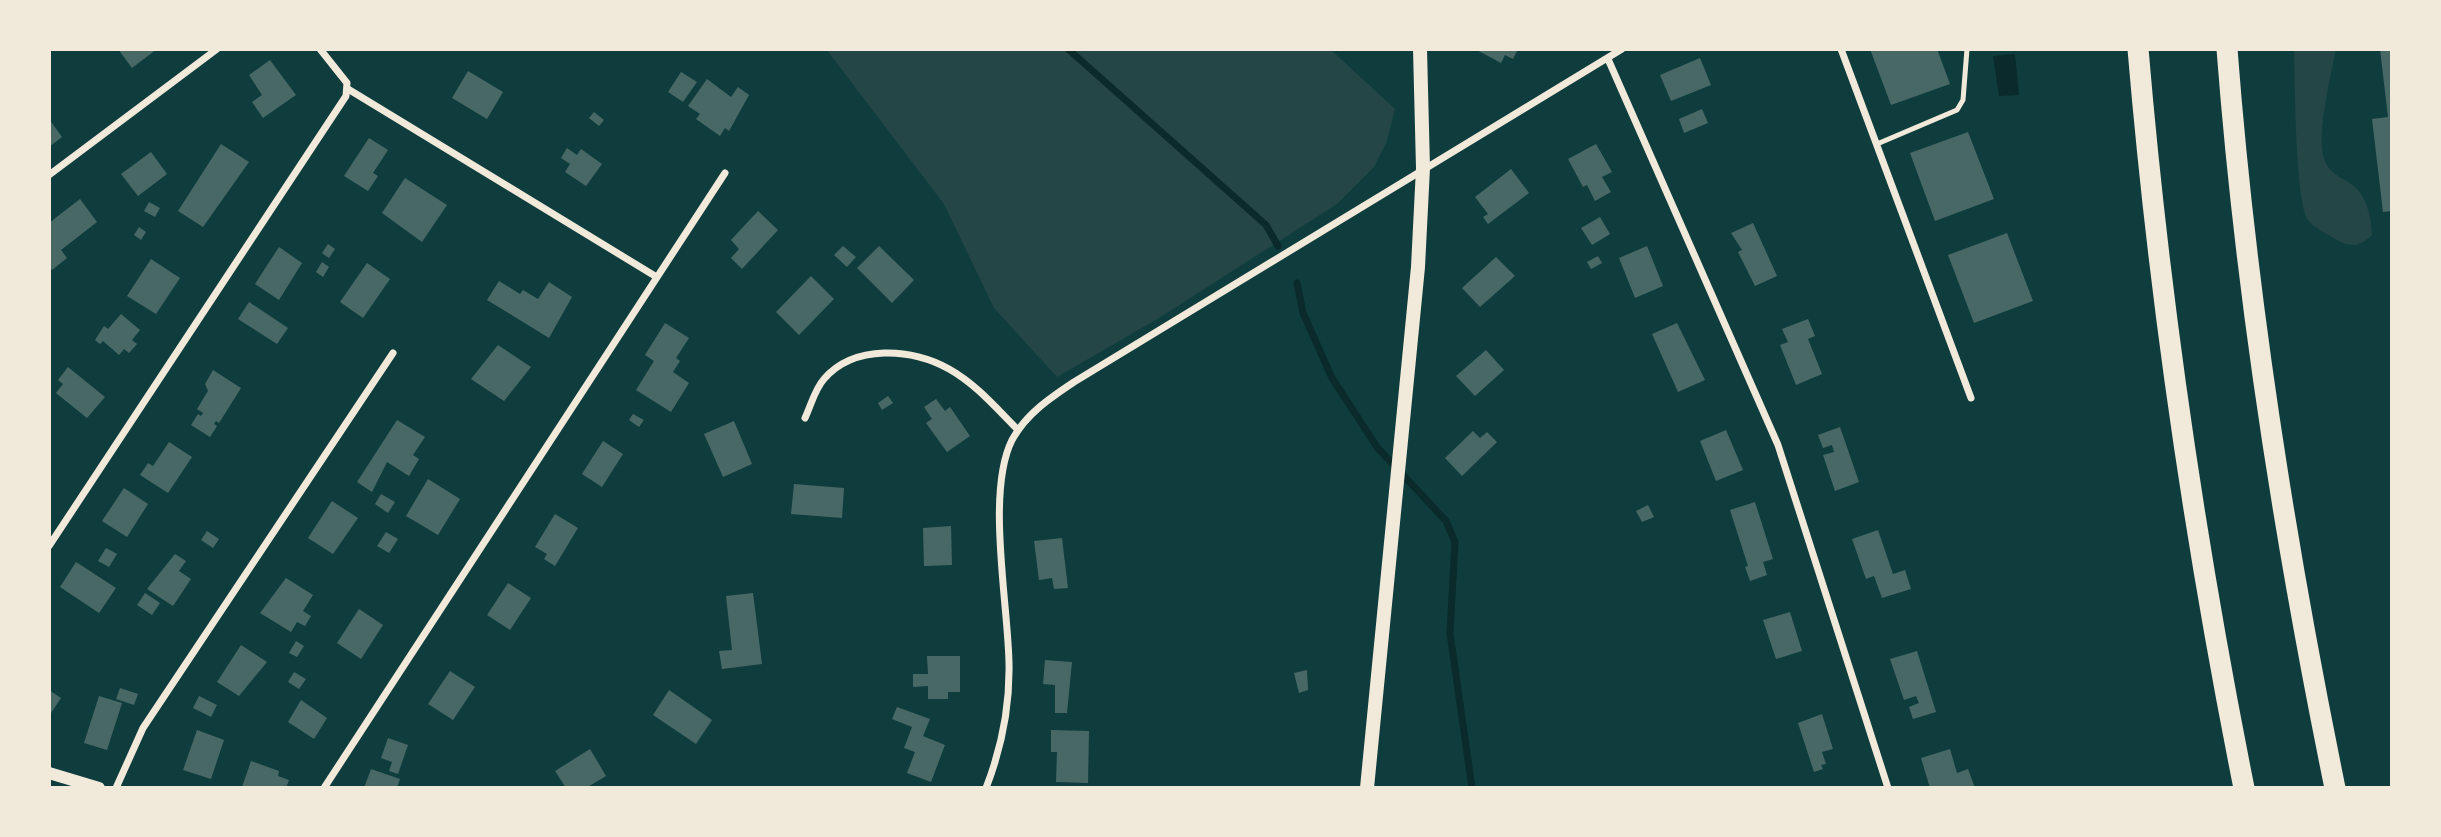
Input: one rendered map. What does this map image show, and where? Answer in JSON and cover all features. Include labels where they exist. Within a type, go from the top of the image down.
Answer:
[{"type":"highway","points":[[2138,49],[2158,255],[2181,430],[2216,644],[2244,788]]},
{"type":"highway","points":[[2227,49],[2245,243],[2268,418],[2294,577],[2335,788]]},
{"type":"main road","points":[[1367,788],[1418,267],[1423,168],[1420,49]]},
{"type":"street","points":[[49,175],[217,49]]},
{"type":"street","points":[[320,49],[345,79],[348,89],[655,276]]},
{"type":"street","points":[[986,788],[1003,736],[1008,702],[1001,499],[1004,463],[1018,430],[1038,408],[1074,382],[1346,220],[1423,168],[1622,49]]},
{"type":"street","points":[[1841,49],[1971,398]]},
{"type":"street","points":[[1608,59],[1778,445],[1888,788]]},
{"type":"street","points":[[49,546],[348,89]]},
{"type":"street","points":[[324,788],[655,276],[725,173]]},
{"type":"street","points":[[805,418],[820,384],[832,371],[871,354],[891,352],[923,357],[951,370],[994,405],[1018,430]]},
{"type":"street","points":[[116,788],[142,728],[393,353]]},
{"type":"street","points":[[49,773],[99,788]]},
{"type":"lane","points":[[1877,144],[1957,110],[1963,100],[1967,49]]},
{"type":"shaded area","points":[[826,49],[1330,49],[1395,109],[1387,141],[1374,167],[1337,204],[1159,318],[1057,377],[994,308],[944,204]]},
{"type":"shaded area","points":[[2294,49],[2336,49],[2325,106],[2322,151],[2331,171],[2353,185],[2366,204],[2372,235],[2361,243],[2344,243],[2322,232],[2308,220],[2300,189],[2298,165]]},
{"type":"shaded area","points":[[2015,54],[2019,95],[1999,96],[1993,56]]},
{"type":"building","points":[[118,49],[157,49],[132,68]]},
{"type":"building","points":[[1475,49],[1518,49],[1513,59],[1505,55],[1501,63]]},
{"type":"building","points":[[1870,49],[1937,49],[1950,84],[1891,105]]},
{"type":"building","points":[[2380,49],[2392,49],[2392,211],[2383,212],[2372,119],[2388,117]]},
{"type":"building","points":[[1700,58],[1711,85],[1671,101],[1660,75]]},
{"type":"building","points":[[270,60],[296,95],[263,118],[252,102],[262,95],[249,75]]},
{"type":"building","points":[[468,71],[503,92],[487,119],[452,98]]},
{"type":"building","points":[[681,72],[697,82],[683,102],[668,92]]},
{"type":"building","points":[[707,79],[731,97],[738,87],[749,95],[729,131],[725,128],[720,136],[696,119],[700,114],[688,106]]},
{"type":"building","points":[[1702,109],[1708,123],[1684,133],[1679,119]]},
{"type":"building","points":[[594,112],[604,120],[599,126],[589,118]]},
{"type":"building","points":[[49,119],[62,137],[49,147]]},
{"type":"building","points":[[1968,132],[1994,199],[1935,221],[1910,153]]},
{"type":"building","points":[[369,138],[388,150],[373,173],[378,176],[368,191],[344,176]]},
{"type":"building","points":[[221,144],[249,162],[203,227],[178,211]]},
{"type":"building","points":[[1596,144],[1612,172],[1602,177],[1611,192],[1595,201],[1587,185],[1583,187],[1568,159]]},
{"type":"building","points":[[567,148],[577,155],[581,149],[602,164],[586,186],[565,172],[570,164],[561,158]]},
{"type":"building","points":[[151,152],[167,174],[138,196],[121,174]]},
{"type":"building","points":[[1511,169],[1529,193],[1488,224],[1483,217],[1488,214],[1475,197]]},
{"type":"building","points":[[405,178],[447,205],[422,242],[382,213]]},
{"type":"building","points":[[80,199],[97,222],[61,250],[67,258],[52,270],[49,266],[49,223]]},
{"type":"building","points":[[149,202],[160,208],[155,217],[144,211]]},
{"type":"building","points":[[758,211],[778,230],[742,269],[731,258],[739,249],[731,240]]},
{"type":"building","points":[[1600,217],[1610,234],[1592,245],[1581,228]]},
{"type":"building","points":[[1753,223],[1777,276],[1755,286],[1738,252],[1742,250],[1731,233]]},
{"type":"building","points":[[139,227],[146,232],[141,240],[134,235]]},
{"type":"building","points":[[2007,233],[2033,301],[1974,323],[1948,255]]},
{"type":"building","points":[[328,244],[335,249],[329,258],[322,253]]},
{"type":"building","points":[[843,246],[856,257],[847,267],[834,255]]},
{"type":"building","points":[[879,246],[914,280],[892,303],[857,268]]},
{"type":"building","points":[[1647,246],[1663,286],[1635,298],[1619,258]]},
{"type":"building","points":[[279,247],[302,263],[279,300],[255,284]]},
{"type":"building","points":[[1598,256],[1602,263],[1591,269],[1587,262]]},
{"type":"building","points":[[1496,257],[1515,276],[1480,307],[1462,288]]},
{"type":"building","points":[[151,259],[180,278],[156,314],[127,296]]},
{"type":"building","points":[[322,262],[329,267],[323,277],[316,272]]},
{"type":"building","points":[[367,263],[390,279],[363,318],[340,302]]},
{"type":"building","points":[[811,276],[834,299],[799,335],[776,312]]},
{"type":"building","points":[[499,281],[520,294],[523,290],[538,299],[549,282],[572,297],[549,338],[487,300]]},
{"type":"building","points":[[249,302],[288,328],[277,344],[238,319]]},
{"type":"building","points":[[121,314],[140,330],[132,340],[137,344],[129,353],[124,349],[119,355],[103,341],[100,344],[95,340],[104,326],[108,329]]},
{"type":"building","points":[[1808,319],[1815,336],[1808,339],[1822,374],[1796,385],[1780,345],[1788,342],[1782,329]]},
{"type":"building","points":[[665,323],[689,338],[676,358],[680,361],[673,372],[689,383],[671,412],[636,390],[654,361],[645,355]]},
{"type":"building","points":[[1677,323],[1705,380],[1678,392],[1652,334]]},
{"type":"building","points":[[498,345],[531,367],[504,401],[471,379]]},
{"type":"building","points":[[1486,350],[1504,370],[1475,396],[1456,376]]},
{"type":"building","points":[[68,367],[105,397],[87,418],[56,393],[63,384],[58,380]]},
{"type":"building","points":[[213,370],[241,388],[219,423],[216,421],[214,424],[217,426],[210,437],[191,425],[198,414],[201,416],[203,413],[197,409],[208,391],[205,384]]},
{"type":"building","points":[[888,396],[893,403],[882,410],[878,403]]},
{"type":"building","points":[[936,399],[945,411],[950,407],[970,436],[947,452],[926,423],[932,419],[924,407]]},
{"type":"building","points":[[633,414],[644,420],[639,427],[629,420]]},
{"type":"building","points":[[397,420],[425,437],[413,455],[419,459],[409,476],[387,462],[372,492],[357,482]]},
{"type":"building","points":[[734,421],[752,464],[723,477],[704,434]]},
{"type":"building","points":[[1840,427],[1859,482],[1835,491],[1823,455],[1834,452],[1832,445],[1823,448],[1818,435]]},
{"type":"building","points":[[1726,430],[1743,470],[1716,481],[1700,441]]},
{"type":"building","points":[[1473,431],[1480,438],[1487,432],[1497,442],[1462,476],[1445,458]]},
{"type":"building","points":[[603,441],[623,454],[602,487],[582,474]]},
{"type":"building","points":[[169,442],[192,457],[168,493],[140,475],[148,463],[153,466]]},
{"type":"building","points":[[428,479],[460,499],[438,535],[406,516]]},
{"type":"building","points":[[794,484],[844,488],[842,518],[791,514]]},
{"type":"building","points":[[124,488],[148,504],[127,537],[102,521]]},
{"type":"building","points":[[381,494],[395,502],[388,513],[375,504]]},
{"type":"building","points":[[332,501],[358,518],[333,554],[308,538]]},
{"type":"building","points":[[1755,502],[1773,559],[1763,562],[1767,575],[1750,581],[1745,567],[1748,566],[1730,510]]},
{"type":"building","points":[[1648,505],[1654,517],[1642,522],[1636,511]]},
{"type":"building","points":[[555,514],[578,528],[555,566],[544,559],[547,554],[535,547]]},
{"type":"building","points":[[951,526],[952,565],[924,566],[923,528]]},
{"type":"building","points":[[1878,530],[1893,574],[1905,570],[1911,589],[1882,598],[1874,576],[1866,579],[1852,539]]},
{"type":"building","points":[[207,531],[219,539],[213,548],[201,540]]},
{"type":"building","points":[[386,532],[398,539],[389,553],[377,546]]},
{"type":"building","points":[[1062,538],[1068,588],[1054,589],[1052,578],[1039,580],[1034,541]]},
{"type":"building","points":[[106,548],[117,554],[109,567],[98,561]]},
{"type":"building","points":[[175,554],[186,561],[179,571],[191,579],[173,606],[147,589]]},
{"type":"building","points":[[76,562],[116,588],[99,613],[60,587]]},
{"type":"building","points":[[286,578],[313,595],[303,611],[311,616],[305,626],[297,622],[291,632],[260,613]]},
{"type":"building","points":[[508,583],[531,598],[510,630],[487,615]]},
{"type":"building","points":[[145,593],[160,603],[152,615],[137,605]]},
{"type":"building","points":[[753,593],[762,664],[722,669],[719,651],[732,650],[726,596]]},
{"type":"building","points":[[359,609],[383,625],[361,659],[337,643]]},
{"type":"building","points":[[1790,612],[1802,651],[1776,659],[1763,620]]},
{"type":"building","points":[[296,641],[304,646],[297,657],[289,653]]},
{"type":"building","points":[[241,645],[267,662],[239,696],[217,682]]},
{"type":"building","points":[[1917,651],[1936,712],[1913,719],[1909,707],[1919,703],[1916,696],[1904,700],[1890,659]]},
{"type":"building","points":[[927,656],[960,656],[960,692],[948,692],[948,699],[928,699],[928,686],[913,687],[913,674],[928,674]]},
{"type":"building","points":[[1045,660],[1072,662],[1067,713],[1055,713],[1055,685],[1043,684]]},
{"type":"building","points":[[1307,670],[1308,690],[1299,693],[1294,673]]},
{"type":"building","points":[[450,671],[475,687],[453,720],[428,704]]},
{"type":"building","points":[[294,672],[306,679],[299,689],[288,682]]},
{"type":"building","points":[[120,688],[138,694],[134,705],[116,699]]},
{"type":"building","points":[[49,690],[61,698],[49,716]]},
{"type":"building","points":[[669,690],[712,720],[696,744],[653,715]]},
{"type":"building","points":[[99,696],[122,703],[107,750],[84,743]]},
{"type":"building","points":[[199,696],[217,705],[211,717],[193,708]]},
{"type":"building","points":[[301,700],[327,718],[314,739],[288,722]]},
{"type":"building","points":[[897,707],[930,719],[923,736],[945,745],[931,782],[907,773],[915,752],[904,748],[912,727],[892,719]]},
{"type":"building","points":[[1822,714],[1833,749],[1822,752],[1826,764],[1821,765],[1823,769],[1814,772],[1798,723]]},
{"type":"building","points":[[197,730],[224,740],[211,779],[183,770]]},
{"type":"building","points":[[1051,730],[1089,731],[1088,783],[1056,782],[1057,752],[1051,752]]},
{"type":"building","points":[[388,738],[408,745],[398,774],[389,771],[392,762],[381,758]]},
{"type":"building","points":[[590,749],[606,776],[586,788],[566,788],[555,771]]},
{"type":"building","points":[[1950,749],[1957,773],[1968,769],[1975,788],[1930,788],[1921,758]]},
{"type":"building","points":[[251,761],[279,771],[278,776],[289,780],[286,788],[242,787]]},
{"type":"building","points":[[371,769],[400,779],[397,788],[364,788]]},
{"type":"waterway","points":[[1068,49],[1266,225],[1278,246]]},
{"type":"waterway","points":[[1297,283],[1303,313],[1332,378],[1377,447],[1446,521],[1455,542],[1450,633],[1472,788]]}]
